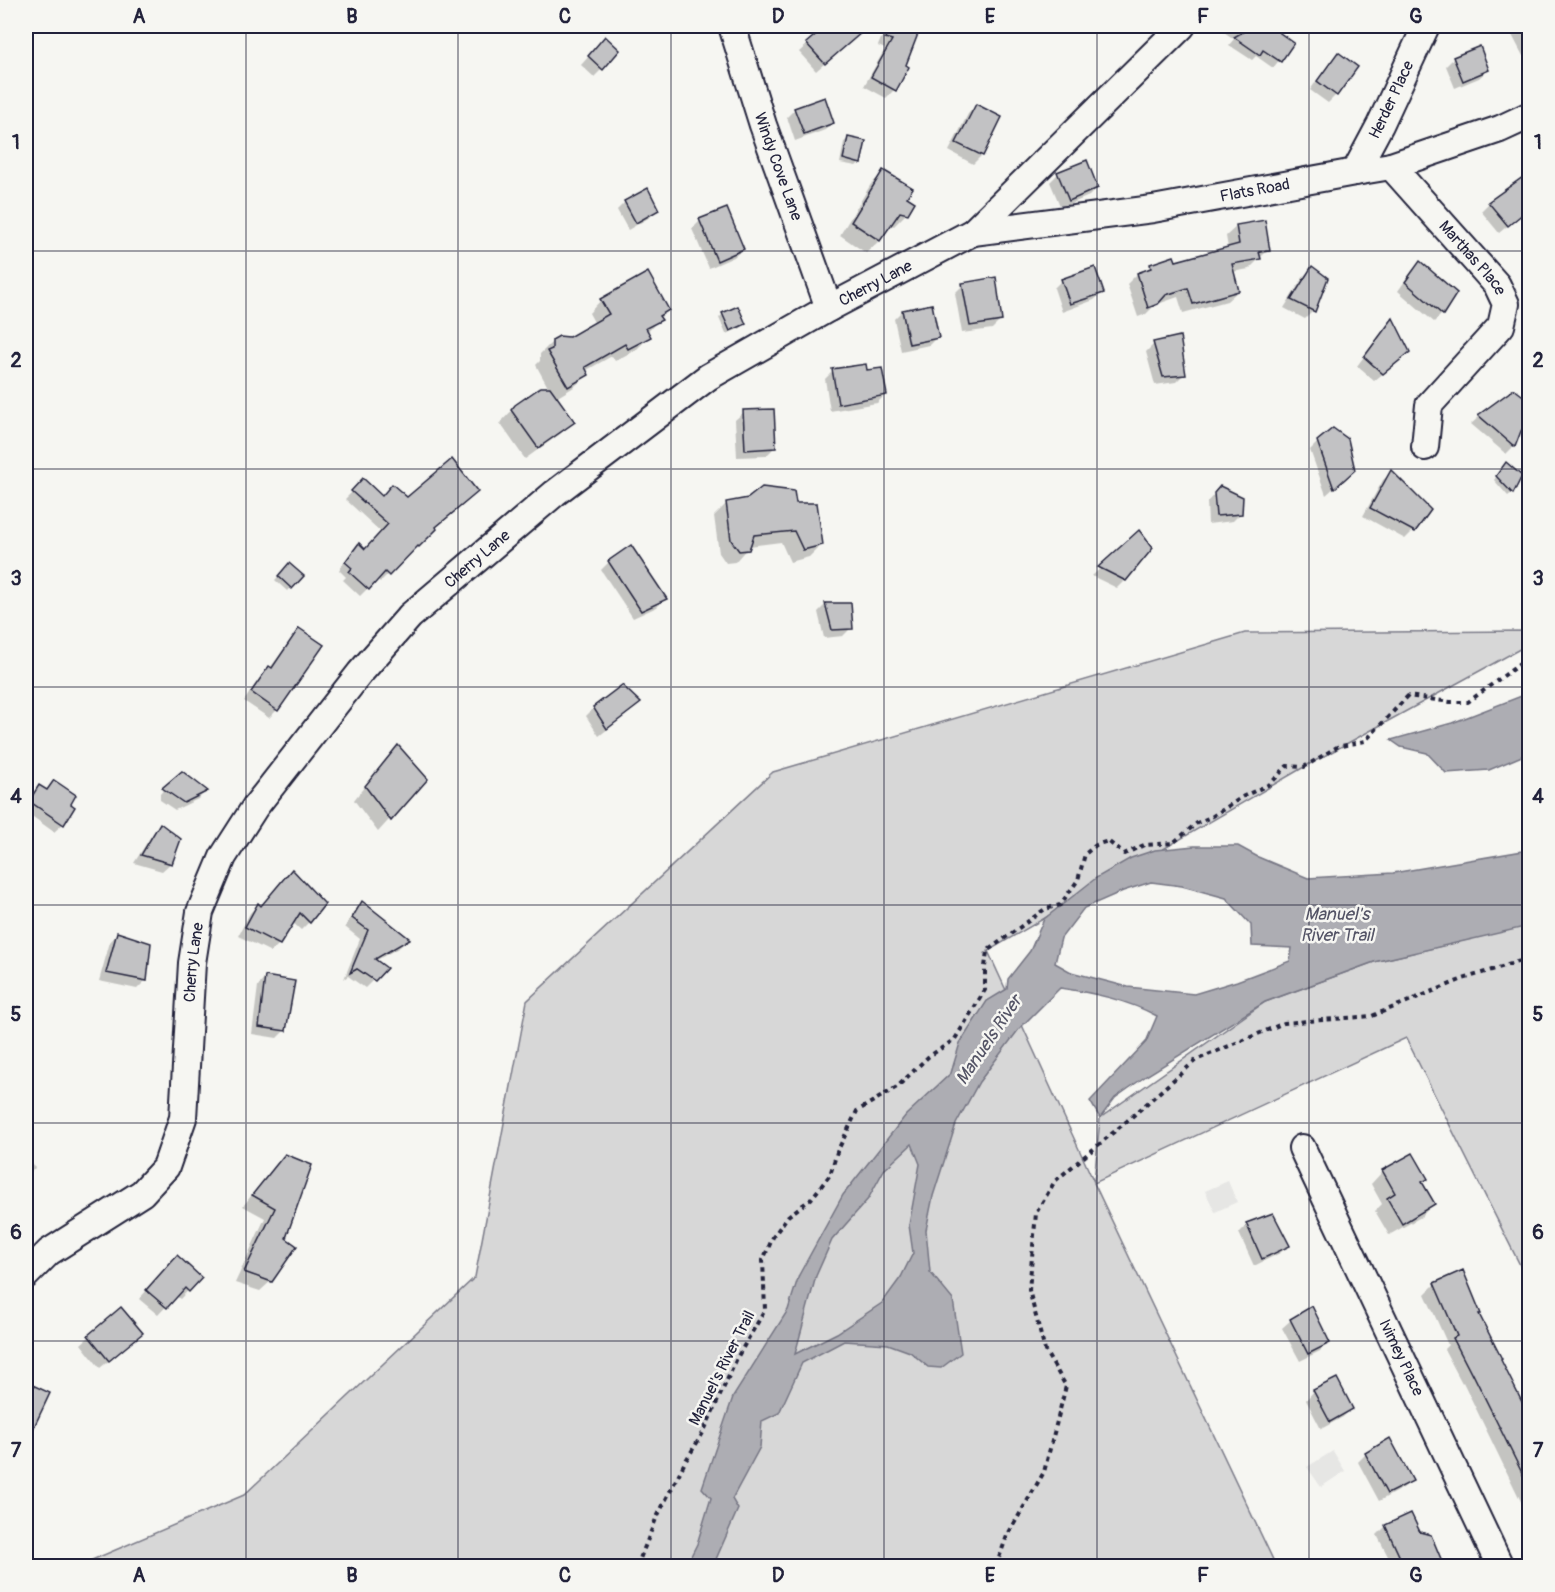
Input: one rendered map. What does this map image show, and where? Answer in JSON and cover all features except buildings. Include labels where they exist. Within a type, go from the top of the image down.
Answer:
[{"type":"street","name":"Windy Cove Lane","points":[[732,26],[763,125],[829,308]]},
{"type":"street","name":"Cherry Lane","points":[[26,1275],[49,1252],[142,1193],[166,1167],[183,1118],[192,963],[200,912],[223,857],[255,807],[360,673],[410,616],[555,493],[708,377],[829,308],[973,232],[1182,26]]},
{"type":"street","name":"Herder Place","points":[[1355,172],[1380,125],[1426,26]]},
{"type":"street","name":"Flats Road","points":[[973,232],[1154,209],[1391,166],[1500,129],[1530,115]]},
{"type":"street","name":"Marthas Place","points":[[1391,166],[1497,285],[1506,304],[1501,326],[1429,405],[1425,447]]},
{"type":"street","name":"Ivimey Place","points":[[1302,1148],[1500,1566]]},
{"type":"path","name":"Manuel's River Trail","points":[[637,1566],[656,1519],[703,1433],[738,1356],[765,1310],[763,1260],[773,1237],[789,1216],[811,1199],[830,1175],[837,1152],[856,1111],[897,1087],[928,1057],[955,1039],[985,990],[987,951],[1045,909],[1060,904],[1078,880],[1084,854],[1096,845],[1108,841],[1124,854],[1144,845],[1173,843],[1197,822],[1213,816],[1244,796],[1270,784],[1287,766],[1304,767],[1337,747],[1365,741],[1408,696],[1468,702],[1530,654]]},
{"type":"path","points":[[996,1566],[1007,1536],[1044,1472],[1066,1386],[1046,1351],[1029,1290],[1036,1213],[1055,1181],[1196,1060],[1284,1023],[1372,1016],[1463,979],[1530,958]]},
{"type":"shaded area","points":[[1529,631],[1529,644],[1304,767],[988,951],[1094,1182],[1100,1118],[1265,1002],[1374,962],[1529,925],[1529,1283],[1406,1038],[1094,1183],[1276,1566],[78,1566],[244,1495],[475,1277],[527,1001],[773,772],[1245,633]]},
{"type":"shaded area","points":[[1228,1181],[1237,1202],[1215,1212],[1205,1191]]},
{"type":"shaded area","points":[[1333,1451],[1345,1471],[1321,1487],[1307,1467]]},
{"type":"water","points":[[1529,693],[1529,753],[1489,770],[1446,773],[1427,753],[1401,747],[1391,740],[1452,723]]},
{"type":"water","name":"Manuel's River Trail","points":[[1194,846],[1238,846],[1308,878],[1393,873],[1529,850],[1529,926],[1374,962],[1265,1002],[1146,1076],[1115,1098],[1100,1118],[1090,1101],[1146,1042],[1157,1016],[1110,998],[1060,988],[1019,1029],[979,1082],[956,1124],[933,1196],[926,1230],[930,1272],[953,1300],[961,1353],[941,1368],[928,1367],[910,1352],[888,1344],[844,1341],[802,1363],[779,1413],[762,1421],[760,1447],[732,1499],[738,1509],[713,1566],[686,1566],[697,1544],[711,1498],[702,1488],[733,1397],[788,1310],[799,1275],[843,1195],[906,1115],[951,1073],[960,1043],[987,1001],[1007,989],[1008,979],[1030,951],[1044,919],[1096,878],[1131,858],[1155,850]],"holes":[[[1151,882],[1182,886],[1226,898],[1251,925],[1252,946],[1292,948],[1290,961],[1194,994],[1128,987],[1071,972],[1055,963],[1061,938],[1084,908]],[[912,1144],[920,1164],[909,1225],[913,1253],[901,1277],[882,1303],[837,1333],[795,1354],[816,1276],[832,1240],[868,1199],[884,1170]]]},
{"type":"water label","name":"Manuels River","points":[[989,1040]]}]
